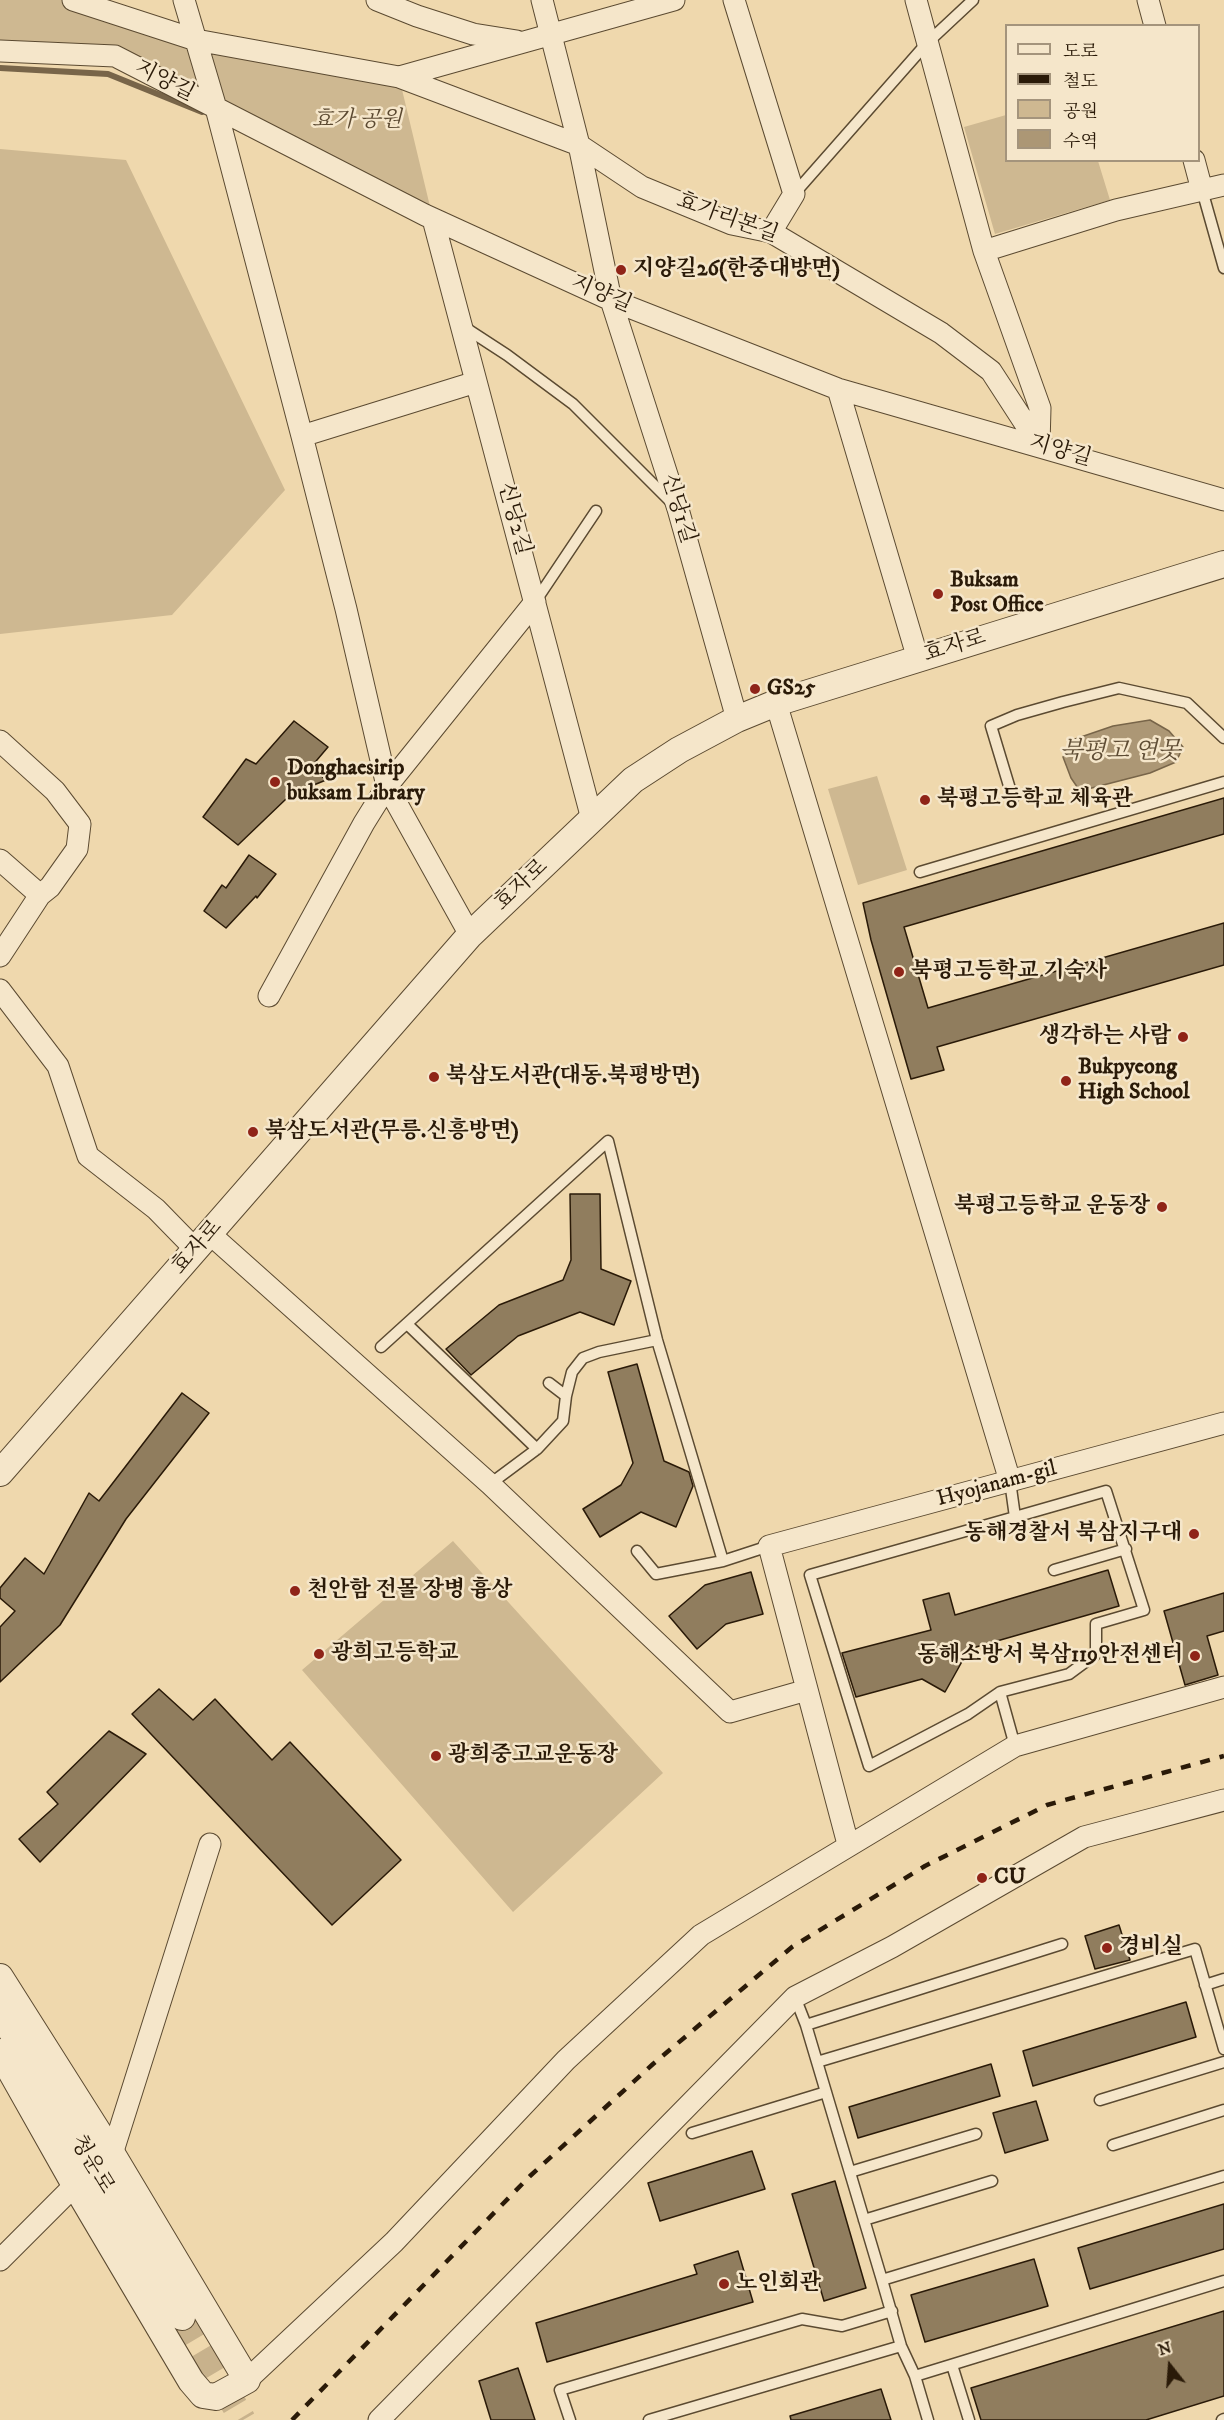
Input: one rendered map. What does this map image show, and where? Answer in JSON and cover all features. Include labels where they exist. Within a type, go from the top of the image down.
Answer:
[{"type":"street","name":"효가리본길","points":[[73,0],[196,40],[399,77],[579,145],[642,187],[732,224],[771,232],[941,333],[991,371],[1040,445]]},
{"type":"street","points":[[184,0],[216,108],[302,436],[346,609],[387,786],[470,934]]},
{"type":"street","points":[[378,0],[417,16],[473,34],[523,42]]},
{"type":"street","name":"신당1길","points":[[542,0],[579,145],[611,300],[678,509],[737,719]]},
{"type":"street","points":[[734,0],[794,194],[771,232]]},
{"type":"street","points":[[916,0],[984,251],[1040,408],[1040,445]]},
{"type":"street","points":[[1148,0],[1154,24]]},
{"type":"street","points":[[399,77],[667,1]]},
{"type":"street","name":"지양길","points":[[0,51],[116,56],[433,219],[611,300],[838,389],[1040,445],[1224,500]]},
{"type":"street","points":[[1195,162],[1202,190]]},
{"type":"street","points":[[984,251],[1116,210],[1224,185]]},
{"type":"street","name":"신당2길","points":[[433,219],[592,819]]},
{"type":"street","points":[[302,436],[476,382]]},
{"type":"street","points":[[838,389],[918,659]]},
{"type":"street","name":"효자로","points":[[0,1473],[470,934],[633,780],[679,750],[737,719],[776,703],[1224,564]]},
{"type":"street","points":[[269,996],[364,823],[387,786],[535,602]]},
{"type":"street","points":[[776,703],[1010,1481]]},
{"type":"street","points":[[0,741],[56,791],[80,824],[77,849],[50,887],[39,895],[0,956]]},
{"type":"street","points":[[0,860],[39,895]]},
{"type":"street","points":[[0,990],[58,1066],[88,1156],[203,1242],[490,1484],[730,1712],[807,1690]]},
{"type":"street","name":"Hyojanam-gil","points":[[769,1546],[1224,1423]]},
{"type":"street","points":[[769,1546],[848,1844]]},
{"type":"street","points":[[0,2052],[75,2185],[191,2381],[203,2395],[216,2397],[247,2380],[394,2242],[567,2060],[701,1935],[848,1844],[1015,1746],[1224,1687]]},
{"type":"street","points":[[379,2420],[795,1997],[892,1947],[1084,1837],[1224,1800]]},
{"type":"street","points":[[112,2154],[210,1844]]},
{"type":"street","points":[[0,1977],[112,2154],[247,2380]]},
{"type":"street","name":"청운로","points":[[0,2012],[182,2317]]},
{"type":"street","points":[[0,2260],[75,2185]]},
{"type":"lane","points":[[794,194],[927,43],[972,0]]},
{"type":"lane","points":[[1202,190],[1224,268]]},
{"type":"lane","points":[[461,325],[507,354],[573,404],[678,509]]},
{"type":"lane","points":[[535,602],[596,511]]},
{"type":"lane","points":[[1013,799],[991,726],[1017,715],[1119,688],[1187,703],[1224,738]]},
{"type":"lane","points":[[920,872],[1224,782]]},
{"type":"lane","points":[[381,1347],[608,1142],[657,1340],[723,1560]]},
{"type":"lane","points":[[406,1324],[537,1449]]},
{"type":"lane","points":[[490,1484],[537,1449],[563,1421],[572,1372],[583,1358],[599,1352],[657,1340]]},
{"type":"lane","points":[[549,1383],[566,1396]]},
{"type":"lane","points":[[1010,1481],[1015,1517]]},
{"type":"lane","points":[[1106,1491],[1126,1549],[1144,1610],[1096,1624],[1096,1654],[1069,1674],[1000,1692],[968,1714],[869,1766],[810,1575],[1106,1491]]},
{"type":"lane","points":[[637,1551],[656,1574],[723,1560],[769,1546]]},
{"type":"lane","points":[[1054,1570],[1126,1549]]},
{"type":"lane","points":[[1000,1692],[1015,1746]]},
{"type":"lane","points":[[806,2025],[1062,1944]]},
{"type":"lane","points":[[817,2062],[1195,1949],[1224,2049]]},
{"type":"lane","points":[[1205,1985],[1224,1979]]},
{"type":"lane","points":[[795,1997],[806,2025],[901,2346],[915,2376],[928,2420]]},
{"type":"lane","points":[[1100,2100],[1224,2062]]},
{"type":"lane","points":[[692,2133],[826,2092]]},
{"type":"lane","points":[[1113,2145],[1224,2110]]},
{"type":"lane","points":[[850,2172],[976,2133]]},
{"type":"lane","points":[[882,2280],[1224,2176]]},
{"type":"lane","points":[[864,2220],[992,2181]]},
{"type":"lane","points":[[915,2376],[1224,2281]]},
{"type":"lane","points":[[570,2420],[560,2390],[802,2319],[842,2326],[892,2311]]},
{"type":"lane","points":[[649,2420],[901,2346]]},
{"type":"lane","points":[[952,2364],[969,2420]]},
{"type":"green space","name":"효가 공원","points":[[0,0],[73,0],[399,77],[433,219],[115,56],[0,47]]},
{"type":"green space","points":[[1005,115],[1005,162],[1098,162],[1110,200],[995,234],[964,127]]},
{"type":"green space","points":[[0,149],[126,160],[285,490],[172,615],[0,634]]},
{"type":"green space","points":[[877,776],[907,870],[858,885],[828,789]]},
{"type":"green space","points":[[453,1541],[663,1773],[513,1912],[302,1670]]},
{"type":"water","name":"북평고 연못","points":[[1150,720],[1169,731],[1183,747],[1176,762],[1150,773],[1080,791],[1071,778],[1063,757],[1075,739],[1113,726]]},
{"type":"building","name":"Donghaesirip buksam Library","points":[[294,721],[328,747],[311,767],[326,780],[286,799],[238,845],[203,817],[246,759],[256,764]]},
{"type":"building","points":[[1224,798],[1224,834],[904,927],[928,1008],[1224,923],[1224,965],[937,1047],[944,1070],[911,1079],[871,940],[863,903]]},
{"type":"building","points":[[249,855],[276,874],[257,898],[256,896],[226,928],[204,911],[222,885],[226,888]]},
{"type":"building","points":[[570,1194],[600,1194],[601,1269],[631,1281],[614,1325],[580,1312],[518,1336],[471,1375],[446,1349],[499,1305],[563,1280],[571,1260]]},
{"type":"building","points":[[637,1364],[664,1461],[689,1472],[693,1486],[676,1527],[641,1512],[600,1537],[583,1509],[621,1485],[633,1463],[608,1372]]},
{"type":"building","points":[[182,1393],[209,1413],[126,1519],[60,1625],[0,1682],[0,1627],[15,1611],[0,1598],[0,1588],[25,1558],[44,1574],[89,1493],[99,1501]]},
{"type":"building","points":[[1108,1570],[1119,1606],[969,1649],[945,1692],[922,1679],[856,1697],[842,1653],[931,1630],[923,1600],[949,1593],[955,1615]]},
{"type":"building","points":[[751,1572],[763,1614],[726,1624],[697,1649],[669,1616],[705,1585]]},
{"type":"building","name":"동해소방서 북삼119안전센터","points":[[1224,1593],[1224,1631],[1207,1636],[1218,1675],[1185,1685],[1164,1611]]},
{"type":"building","points":[[159,1689],[193,1720],[215,1699],[272,1760],[290,1742],[401,1860],[332,1925],[132,1714]]},
{"type":"building","points":[[109,1731],[146,1754],[40,1862],[19,1839],[58,1804],[47,1792]]},
{"type":"building","name":"경비실","points":[[1119,1925],[1130,1960],[1095,1969],[1085,1936]]},
{"type":"building","points":[[1186,2002],[1196,2037],[1033,2086],[1023,2051]]},
{"type":"building","points":[[991,2064],[1000,2096],[858,2138],[849,2107]]},
{"type":"building","points":[[1036,2101],[1048,2140],[1005,2153],[993,2113]]},
{"type":"building","points":[[752,2151],[765,2189],[660,2221],[648,2183]]},
{"type":"building","points":[[835,2181],[866,2288],[824,2301],[792,2194]]},
{"type":"building","points":[[1224,2204],[1224,2249],[1090,2289],[1078,2248]]},
{"type":"building","points":[[738,2251],[753,2302],[547,2362],[536,2323],[697,2274],[694,2265]]},
{"type":"building","points":[[1034,2259],[1048,2306],[925,2342],[911,2295]]},
{"type":"building","points":[[1224,2311],[1224,2396],[1146,2420],[981,2420],[971,2388]]},
{"type":"building","points":[[518,2368],[535,2420],[491,2420],[479,2381]]},
{"type":"building","points":[[881,2389],[891,2420],[791,2420],[790,2416]]},
{"type":"waterway","points":[[0,68],[108,74],[202,112]]},
{"type":"tunnel","points":[[182,2317],[243,2420]]},
{"type":"railway","points":[[292,2420],[530,2176],[653,2064],[792,1947],[925,1866],[1047,1805],[1224,1756]]},
{"type":"place","name":"지양길26(한중대방면)","points":[[621,270]]},
{"type":"place","name":"Buksam Post Office","points":[[938,594]]},
{"type":"place","name":"GS25","points":[[755,689]]},
{"type":"place","name":"Donghaesirip buksam Library","points":[[275,782]]},
{"type":"place","name":"북평고등학교 체육관","points":[[925,800]]},
{"type":"place","name":"북평고등학교 기숙사","points":[[899,972]]},
{"type":"place","name":"생각하는 사람","points":[[1183,1037]]},
{"type":"place","name":"북삼도서관(대동.북평방면)","points":[[434,1077]]},
{"type":"place","name":"Bukpyeong High School","points":[[1066,1081]]},
{"type":"place","name":"북삼도서관(무릉.신흥방면)","points":[[253,1132]]},
{"type":"place","name":"북평고등학교 운동장","points":[[1162,1207]]},
{"type":"place","name":"동해경찰서 북삼지구대","points":[[1194,1534]]},
{"type":"place","name":"천안함 전몰 장병 흉상","points":[[295,1591]]},
{"type":"place","name":"광희고등학교","points":[[319,1654]]},
{"type":"place","name":"동해소방서 북삼119안전센터","points":[[1195,1656]]},
{"type":"place","name":"광희중고교운동장","points":[[436,1756]]},
{"type":"place","name":"CU","points":[[982,1878]]},
{"type":"place","name":"경비실","points":[[1107,1948]]},
{"type":"place","name":"노인회관","points":[[724,2284]]}]
